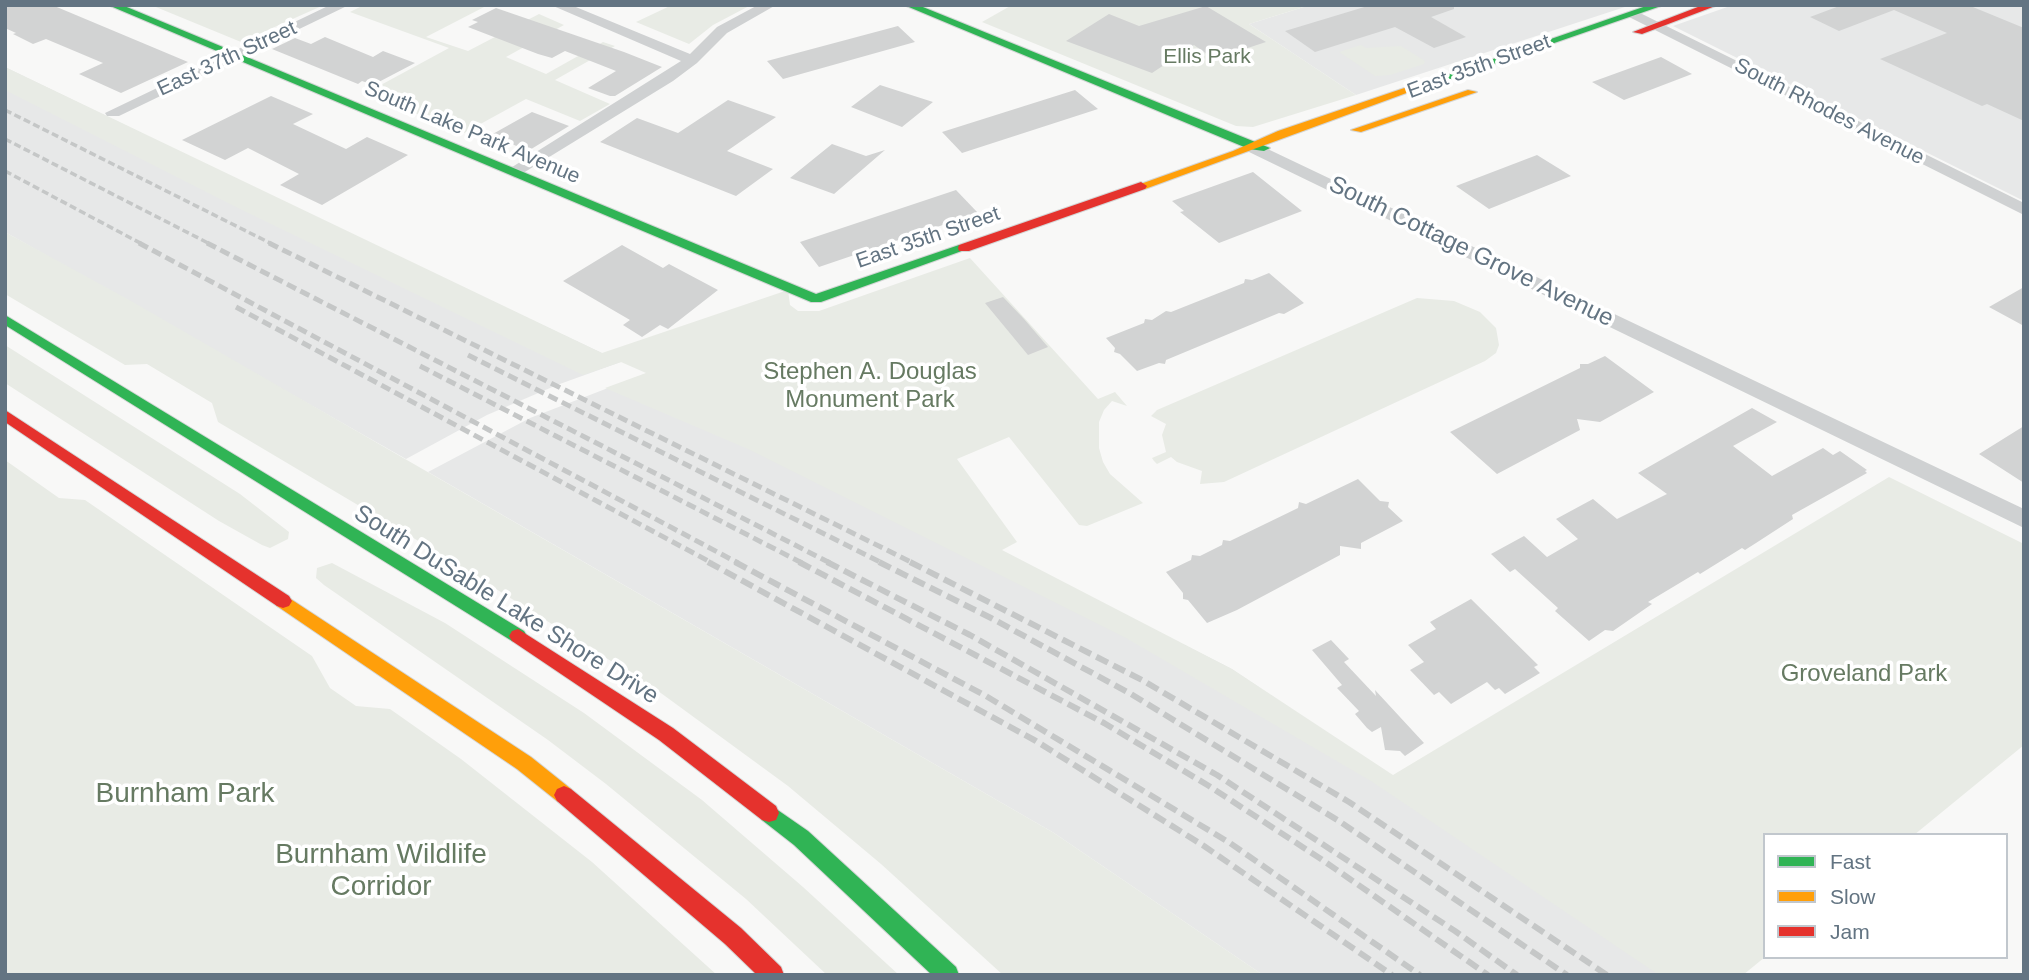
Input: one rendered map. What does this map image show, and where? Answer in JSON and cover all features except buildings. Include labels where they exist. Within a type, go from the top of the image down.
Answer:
[{"type":"main road","name":"South Lake Park Avenue","points":[[113,5],[816,299]]},
{"type":"main road","name":"South Cottage Grove Avenue","points":[[909,5],[1253,147]]},
{"type":"main road","name":"East 35th Street","points":[[816,299],[1253,147],[1282,132],[1659,5]]},
{"type":"main road","points":[[1619,39],[1713,5]]},
{"type":"main road","name":"East 35th Street","points":[[1336,136],[1416,113],[1492,85]]},
{"type":"main road","name":"East 35th Street","points":[[1253,147],[1293,148]]},
{"type":"main road","name":"South DuSable Lake Shore Drive","points":[[5,319],[523,639],[666,734],[801,838],[948,975]]},
{"type":"main road","points":[[5,415],[524,763],[619,838],[733,936],[773,975]]},
{"type":"street","name":"East 37th Street","points":[[113,113],[342,5]]},
{"type":"street","points":[[558,5],[692,60]]},
{"type":"street","points":[[515,173],[668,78],[692,60],[722,30],[769,5]]},
{"type":"street","name":"South Rhodes Avenue","points":[[1634,14],[2024,210]]},
{"type":"street","name":"South Cottage Grove Avenue","points":[[1253,147],[2024,519]]},
{"type":"shaded area","points":[[1310,5],[1631,5],[1356,95],[1249,24]]},
{"type":"shaded area","points":[[1733,5],[2024,5],[2024,201],[1673,26]]},
{"type":"shaded area","points":[[5,67],[621,362],[557,385],[487,415],[406,459],[5,232]]},
{"type":"shaded area","points":[[647,373],[1232,669],[1686,975],[1263,975],[1054,833],[428,472],[530,418]]},
{"type":"green space","points":[[151,5],[324,5],[241,42]]},
{"type":"green space","points":[[364,5],[488,5],[426,37],[468,51],[539,14],[564,25],[506,57],[546,74],[603,42],[615,46],[555,80],[610,104],[580,121],[526,99],[464,133],[366,93],[449,48],[350,12]]},
{"type":"green space","points":[[672,5],[751,5],[713,25],[689,44],[636,22]]},
{"type":"green space","name":"Ellis Park","points":[[1012,5],[1310,5],[1249,24],[1356,95],[1253,127],[1236,126],[982,22]]},
{"type":"green space","points":[[1361,45],[1366,48],[1401,46],[1425,61],[1424,64],[1390,75],[1375,76],[1339,52]]},
{"type":"green space","points":[[5,67],[602,353],[788,290],[790,305],[798,311],[819,311],[970,258],[1098,399],[1115,392],[1127,406],[1112,401],[1104,410],[1099,422],[1099,448],[1110,474],[1143,503],[1087,526],[1079,525],[1009,437],[957,459],[1017,542],[1002,550],[1232,669],[1393,775],[1889,477],[2024,544],[2024,745],[1916,833],[1763,833],[1763,959],[1743,975],[1659,975],[1371,781],[1126,638],[748,449],[605,388],[646,373],[621,362],[583,375],[236,207],[5,90]]},
{"type":"green space","points":[[5,232],[131,301],[1054,833],[1263,975],[1003,975],[881,864],[788,786],[654,688],[437,552],[218,422],[212,403],[147,364],[125,365],[5,294]]},
{"type":"green space","points":[[1417,298],[1454,301],[1480,312],[1496,328],[1499,345],[1496,353],[1485,361],[1224,482],[1200,484],[1202,471],[1171,457],[1157,464],[1152,458],[1166,452],[1162,435],[1166,424],[1151,416],[1157,410]]},
{"type":"green space","points":[[5,345],[240,494],[289,532],[288,539],[270,548],[262,545],[219,521],[5,383]]},
{"type":"green space","name":"Burnham Park","points":[[5,460],[59,498],[85,500],[312,656],[330,688],[356,706],[390,709],[461,759],[592,862],[717,975],[5,975]]},
{"type":"green space","points":[[332,563],[445,623],[584,713],[702,800],[899,975],[827,975],[746,899],[606,784],[548,740],[324,585],[316,578],[317,568]]},
{"type":"railway","points":[[5,110],[272,244]]},
{"type":"railway","points":[[5,139],[210,244]]},
{"type":"railway","points":[[5,171],[142,244]]},
{"type":"railway","points":[[139,243],[738,563]]},
{"type":"railway","points":[[207,243],[830,563]]},
{"type":"railway","points":[[269,243],[913,563]]},
{"type":"railway","points":[[236,307],[712,563]]},
{"type":"railway","points":[[468,355],[882,563]]},
{"type":"railway","points":[[420,366],[802,563]]},
{"type":"railway","points":[[708,562],[1036,741],[1204,846],[1392,975]]},
{"type":"railway","points":[[735,562],[986,696],[1230,843],[1420,975]]},
{"type":"railway","points":[[799,562],[1104,723],[1209,786],[1321,859],[1488,975]]},
{"type":"railway","points":[[827,562],[970,635],[1217,775],[1455,931],[1517,975]]},
{"type":"railway","points":[[879,562],[991,618],[1131,694],[1339,821],[1567,975]]},
{"type":"railway","points":[[910,562],[1142,680],[1349,802],[1607,975]]},
{"type":"traffic: fast","points":[[113,5],[816,299],[964,248]]},
{"type":"traffic: fast","points":[[909,5],[1253,147],[1264,148]]},
{"type":"traffic: fast","points":[[1426,84],[1659,5]]},
{"type":"traffic: fast","points":[[5,319],[518,636]]},
{"type":"traffic: fast","points":[[769,813],[801,838],[948,975]]},
{"type":"traffic: slow","points":[[1141,186],[1237,153],[1282,133],[1426,84]]},
{"type":"traffic: slow","points":[[1357,130],[1472,92]]},
{"type":"traffic: slow","points":[[283,601],[524,763],[564,795]]},
{"type":"traffic: jam","points":[[1638,32],[1713,5]]},
{"type":"traffic: jam","points":[[964,248],[1141,186]]},
{"type":"traffic: jam","points":[[5,415],[283,601]]},
{"type":"traffic: jam","points":[[518,636],[666,734],[769,813]]},
{"type":"traffic: jam","points":[[564,795],[733,936],[773,975]]},
{"type":"park label","name":"Stephen A. Douglas Monument Park","points":[[870,386]]},
{"type":"park label","name":"Groveland Park","points":[[1864,674]]},
{"type":"park label","name":"Burnham Wildlife Corridor","points":[[381,871]]}]
